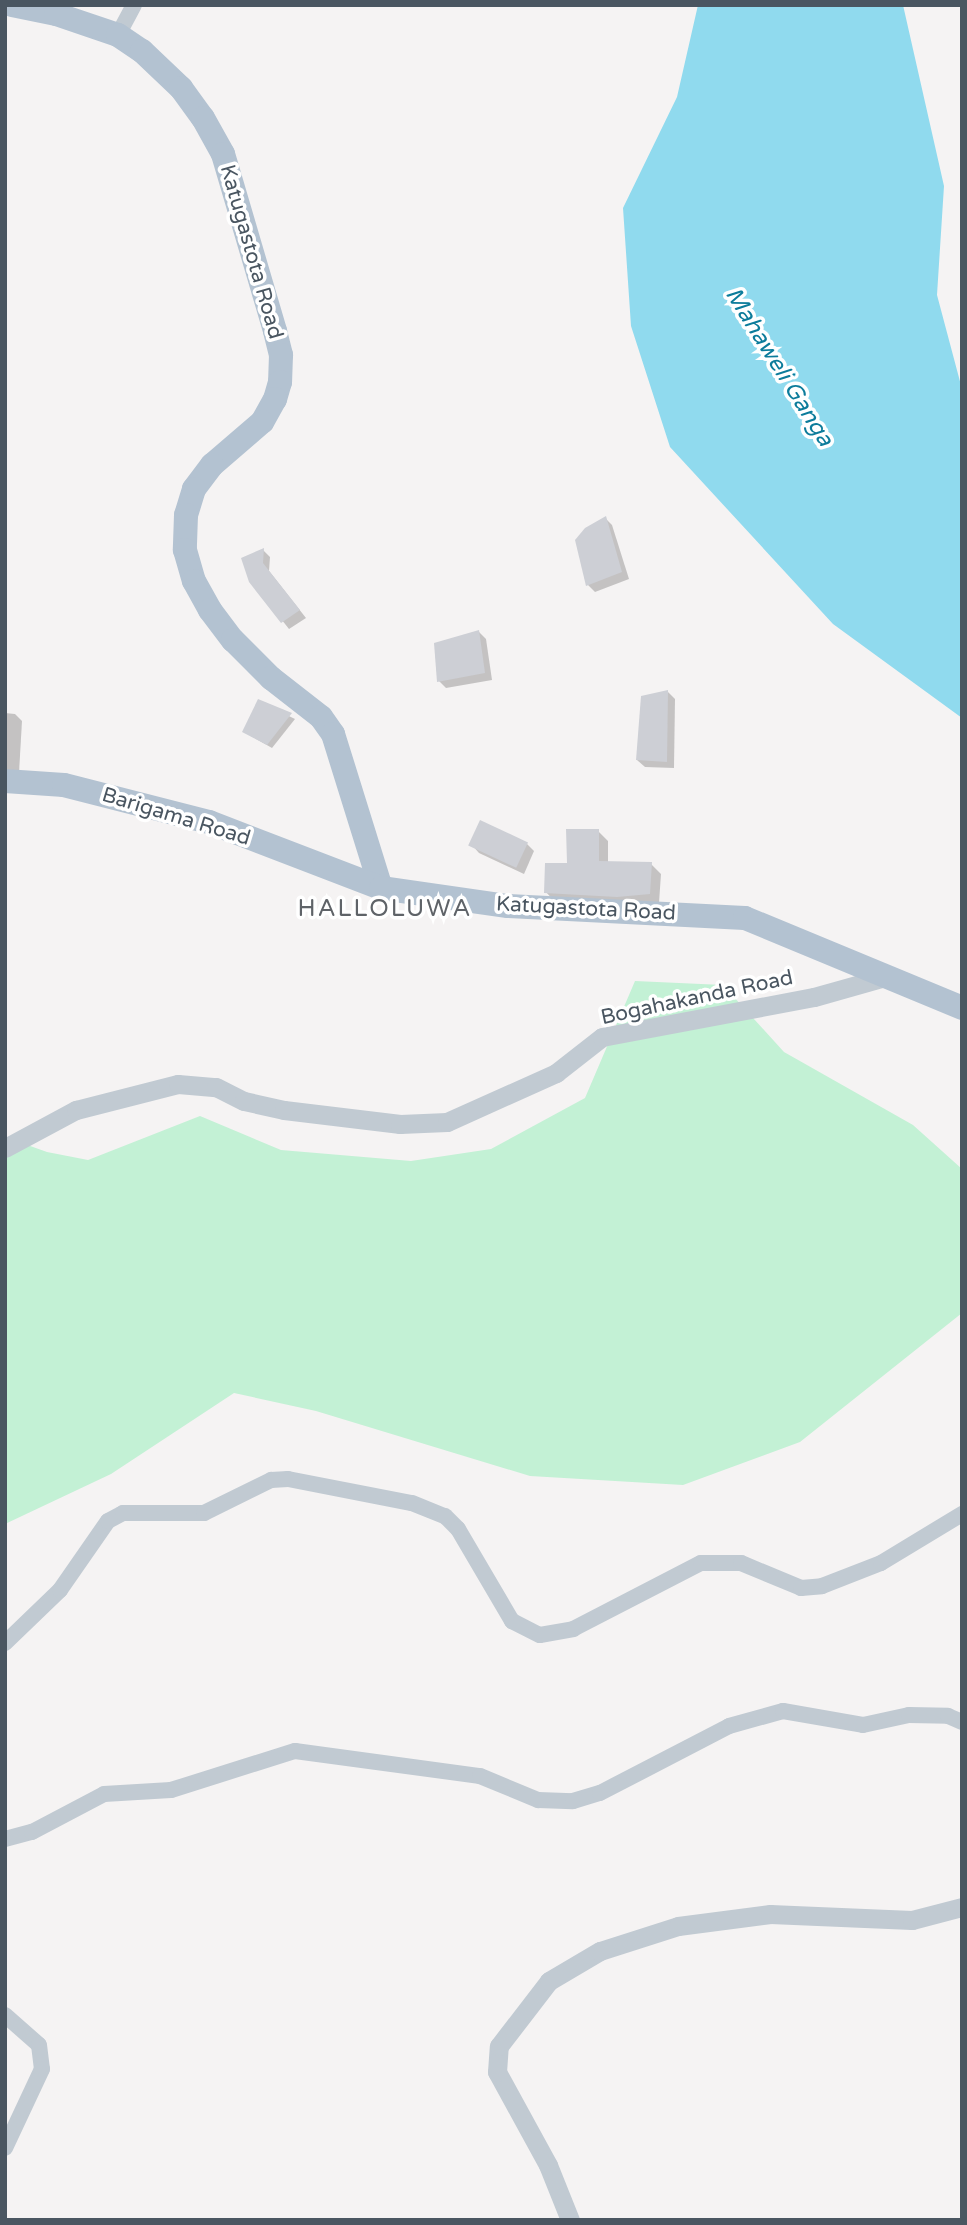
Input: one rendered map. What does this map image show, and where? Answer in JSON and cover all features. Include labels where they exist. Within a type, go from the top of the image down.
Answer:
[{"type":"main road","name":"Katugastota Road","points":[[12,5],[56,14],[118,35],[142,51],[181,88],[203,118],[223,154],[281,355],[280,382],[275,399],[262,422],[212,466],[194,489],[186,515],[185,550],[194,581],[210,610],[233,640],[271,678],[321,717],[333,734],[381,888],[508,906],[745,918],[962,1008]]},
{"type":"main road","name":"Barigama Road","points":[[5,781],[64,785],[209,822],[381,888]]},
{"type":"street","points":[[118,35],[134,5]]},
{"type":"street","name":"Bogahakanda Road","points":[[5,1148],[76,1110],[178,1084],[216,1087],[244,1101],[284,1110],[400,1124],[447,1122],[556,1073],[602,1037],[814,997],[888,976]]},
{"type":"street","points":[[5,1643],[60,1590],[108,1521],[123,1513],[204,1513],[271,1480],[288,1479],[412,1503],[444,1516],[458,1529],[512,1622],[540,1635],[573,1629],[701,1563],[741,1563],[801,1588],[822,1586],[881,1563],[962,1514]]},
{"type":"street","points":[[5,1839],[32,1832],[104,1794],[170,1790],[295,1751],[480,1776],[538,1800],[573,1801],[600,1793],[729,1726],[783,1711],[863,1724],[909,1715],[948,1716],[962,1722]]},
{"type":"street","points":[[570,2220],[548,2165],[497,2072],[499,2046],[550,1981],[600,1951],[678,1926],[770,1914],[912,1920],[962,1907]]},
{"type":"street","points":[[5,2015],[38,2045],[42,2070],[5,2148]]},
{"type":"green space","points":[[635,981],[723,985],[784,1052],[913,1125],[962,1169],[962,1313],[800,1442],[683,1485],[530,1476],[316,1411],[234,1393],[111,1474],[5,1524],[5,1137],[47,1152],[88,1160],[200,1116],[281,1150],[411,1161],[491,1149],[585,1098]]},
{"type":"water","name":"Mahaweli Ganga","points":[[698,5],[903,5],[944,186],[937,295],[962,389],[962,718],[833,624],[670,447],[631,326],[623,208],[677,97]]},
{"type":"building","points":[[606,516],[622,572],[586,586],[575,540],[585,528]]},
{"type":"building","points":[[264,548],[263,563],[300,610],[281,623],[249,582],[241,558]]},
{"type":"building","points":[[479,630],[485,673],[437,682],[434,643]]},
{"type":"building","points":[[668,690],[667,762],[636,760],[641,696]]},
{"type":"building","points":[[258,699],[292,713],[267,745],[242,732]]},
{"type":"building","points":[[480,820],[528,842],[516,868],[468,845]]},
{"type":"building","points":[[566,829],[599,829],[599,861],[652,862],[650,894],[617,897],[544,893],[545,863],[567,863]]},
{"type":"district","name":"HALLOLUWA","points":[[385,909]]}]
